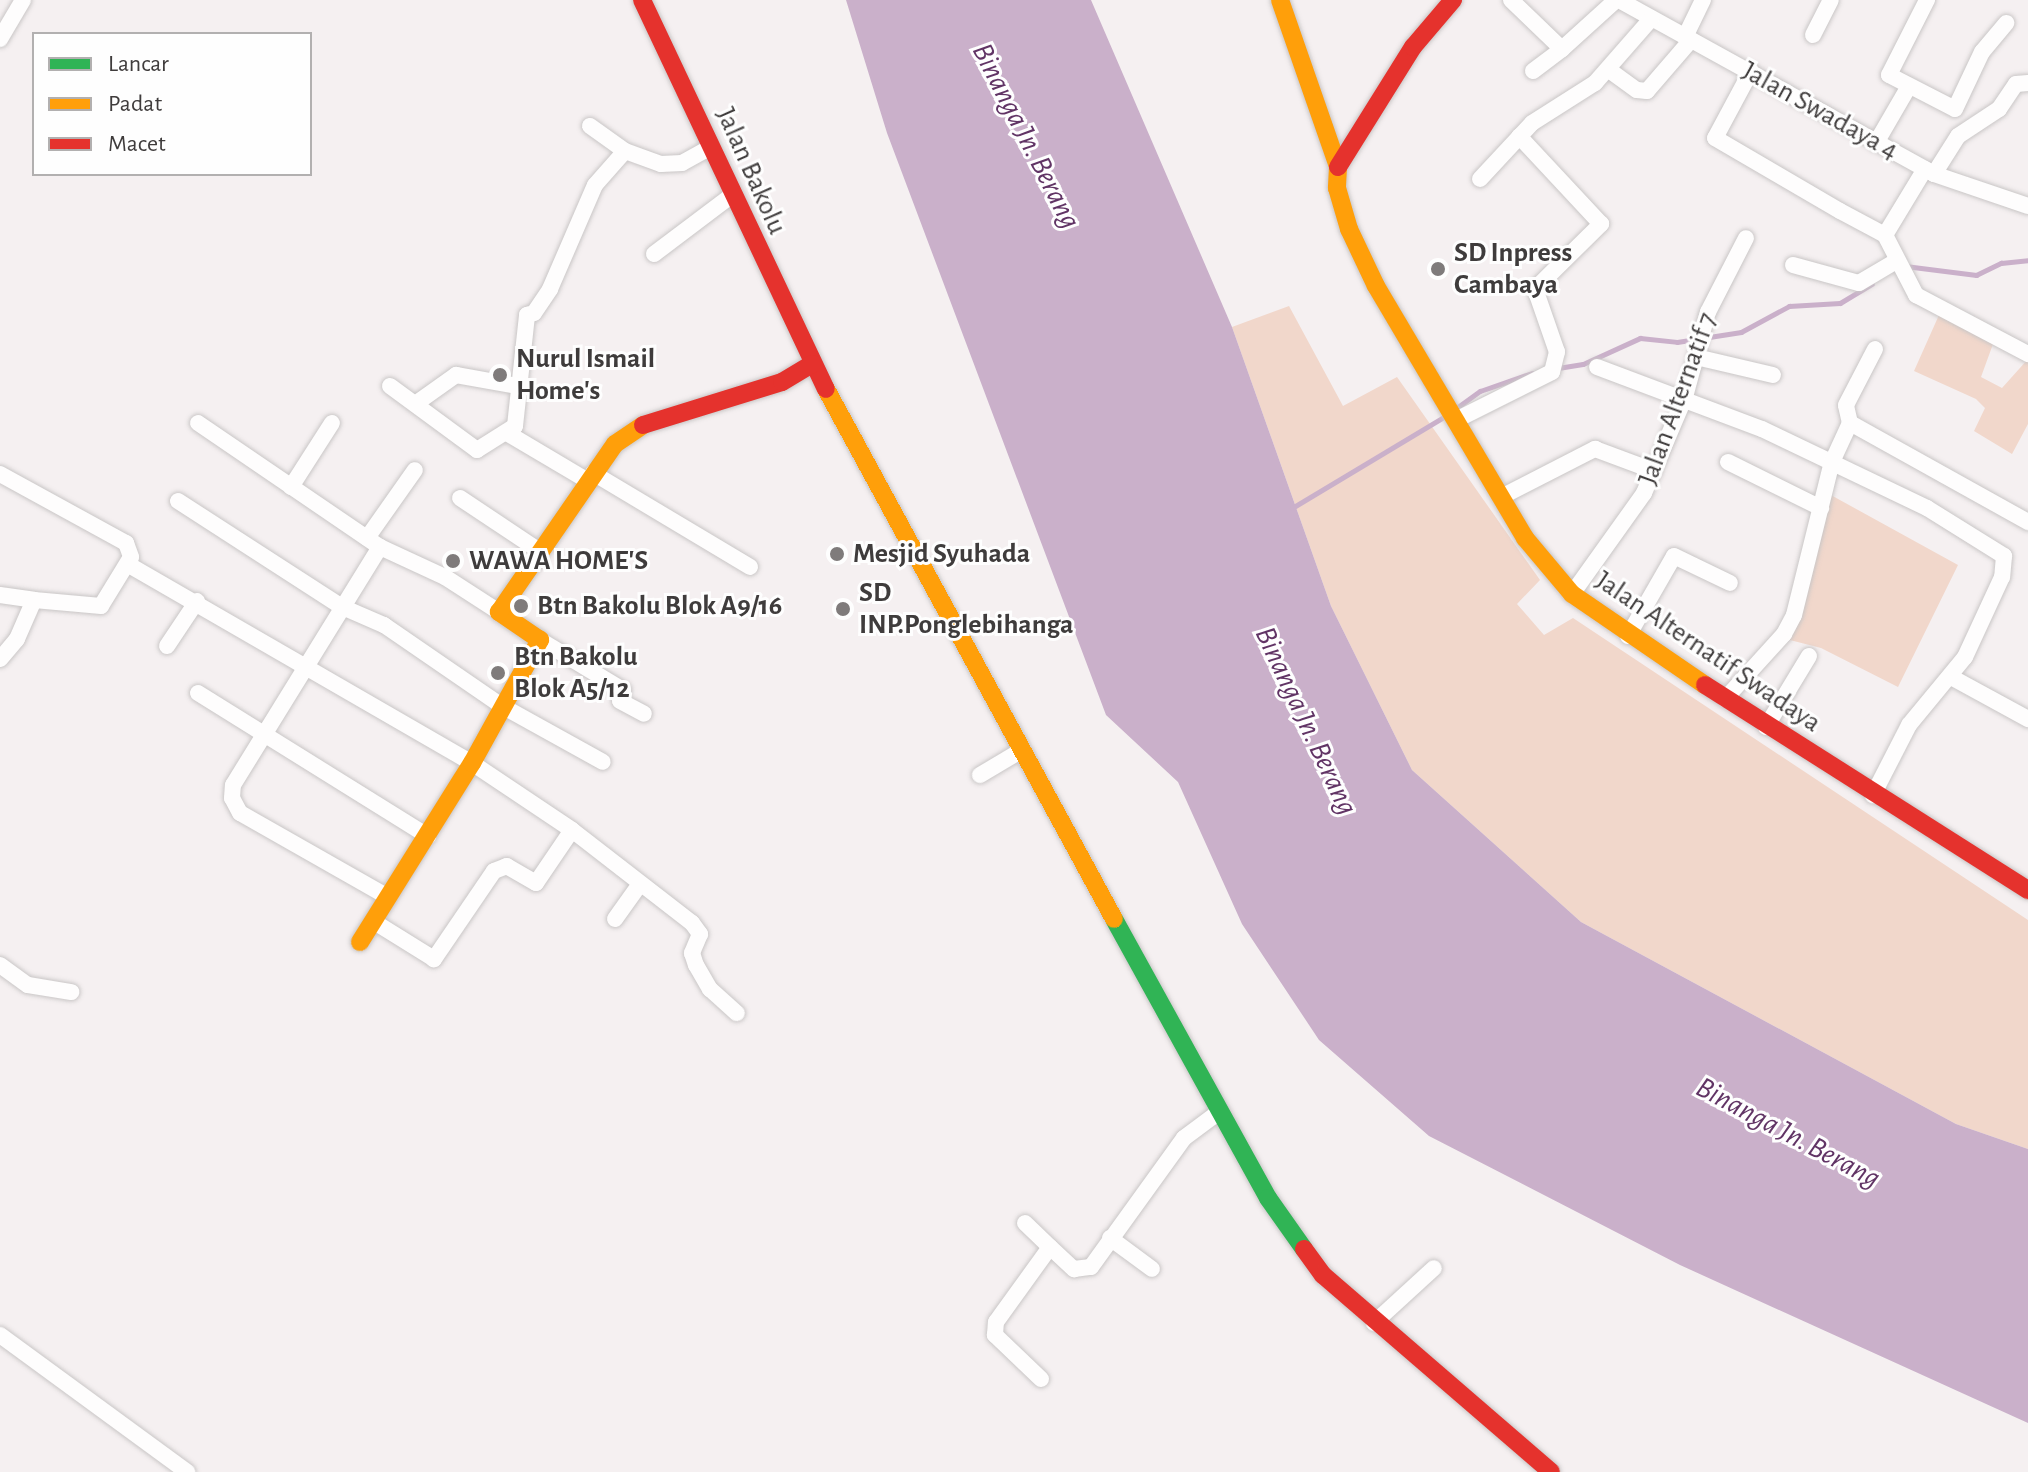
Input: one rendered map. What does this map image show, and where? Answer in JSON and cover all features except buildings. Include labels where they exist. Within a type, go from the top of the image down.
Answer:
[{"type":"street","points":[[0,39],[23,0]]},
{"type":"street","name":"Jalan Bakolu","points":[[642,0],[812,364],[1015,754],[1216,1113],[1306,1255],[1374,1323],[1551,1472]]},
{"type":"street","name":"Jalan Alternatif Swadaya","points":[[1280,0],[1338,167],[1337,188],[1361,255],[1525,538],[1572,594],[1628,636],[1766,727],[2028,890]]},
{"type":"street","points":[[1338,167],[1413,47],[1453,0]]},
{"type":"street","points":[[1511,0],[1562,49]]},
{"type":"street","points":[[1533,71],[1618,0]]},
{"type":"street","name":"Jalan Swadaya 4","points":[[1618,0],[1929,171],[2028,206]]},
{"type":"street","points":[[1609,70],[1637,90],[1647,91],[1688,39],[1703,0]]},
{"type":"street","points":[[1813,35],[1831,0]]},
{"type":"street","points":[[1927,0],[1889,72],[1909,86],[1955,109],[1982,52],[2006,23]]},
{"type":"street","points":[[1480,179],[1519,136],[1609,70],[1651,19]]},
{"type":"street","points":[[1751,71],[1715,138],[1885,235],[1910,289],[1926,303],[2028,354]]},
{"type":"street","points":[[1885,235],[1929,171],[1958,136],[1999,109],[2016,84],[2028,83]]},
{"type":"street","points":[[1876,143],[1909,86]]},
{"type":"street","points":[[590,126],[625,151],[674,164],[709,148]]},
{"type":"street","points":[[1458,419],[1552,372],[1557,352],[1535,289],[1601,224],[1519,136]]},
{"type":"street","points":[[390,386],[418,402],[477,450],[515,426],[527,315],[534,313],[550,289],[595,185],[625,151]]},
{"type":"street","points":[[654,254],[731,196]]},
{"type":"street","name":"Jalan Alternatif 7","points":[[1572,594],[1630,516],[1654,471],[1685,397],[1708,312],[1746,238]]},
{"type":"street","points":[[1793,265],[1859,283],[1896,261]]},
{"type":"street","points":[[1875,349],[1846,405],[1844,415],[1850,423],[2028,522]]},
{"type":"street","points":[[1696,357],[1773,375]]},
{"type":"street","points":[[499,612],[538,550],[615,444],[639,426],[782,382],[812,364]]},
{"type":"street","points":[[1597,367],[1685,397],[1832,462],[1927,508],[2004,556],[2002,577],[1977,634],[1951,677],[1909,725],[1873,795]]},
{"type":"street","points":[[418,402],[456,375],[518,386]]},
{"type":"street","points":[[198,423],[373,542],[445,577],[623,690],[620,701],[644,714]]},
{"type":"street","points":[[291,487],[332,423]]},
{"type":"street","points":[[1725,699],[1788,628],[1832,462],[1850,423]]},
{"type":"street","points":[[507,433],[590,476],[750,567]]},
{"type":"street","points":[[1501,497],[1595,449],[1654,471]]},
{"type":"street","points":[[1728,462],[1821,508]]},
{"type":"street","points":[[388,897],[272,833],[234,806],[233,785],[264,739],[415,470]]},
{"type":"street","points":[[0,474],[126,543],[129,565],[101,606],[0,595]]},
{"type":"street","points":[[460,498],[538,550]]},
{"type":"street","points":[[178,501],[340,606],[384,625],[502,706],[603,762]]},
{"type":"street","points":[[1628,636],[1674,556],[1730,583]]},
{"type":"street","points":[[129,565],[197,601],[303,669],[472,763],[572,830],[698,930],[692,953],[696,965],[710,989],[737,1013]]},
{"type":"street","points":[[0,659],[17,639],[34,600]]},
{"type":"street","points":[[167,646],[197,601]]},
{"type":"street","points":[[360,942],[472,763],[540,640]]},
{"type":"street","points":[[1766,727],[1809,656]]},
{"type":"street","points":[[1951,677],[2027,716]]},
{"type":"street","points":[[198,693],[264,739],[428,836]]},
{"type":"street","points":[[980,775],[1015,754]]},
{"type":"street","points":[[373,921],[434,959],[494,871],[507,866],[536,883],[572,830]]},
{"type":"street","points":[[615,919],[640,884]]},
{"type":"street","points":[[0,965],[28,985],[71,992]]},
{"type":"street","points":[[1025,1223],[1074,1269],[1084,1270],[1197,1126],[1216,1113]]},
{"type":"street","points":[[1110,1238],[1152,1269]]},
{"type":"street","points":[[1041,1379],[994,1328],[1050,1247]]},
{"type":"street","points":[[1374,1323],[1434,1268]]},
{"type":"street","points":[[0,1335],[187,1472]]},
{"type":"shaded area","points":[[1289,306],[1343,406],[1397,377],[1540,580],[1517,604],[1544,635],[1573,618],[2028,920],[2028,1149],[1956,1124],[1581,922],[1412,770],[1331,606],[1232,327]]},
{"type":"shaded area","points":[[1939,315],[1993,344],[1981,377],[2002,388],[2028,359],[2028,424],[2012,454],[1974,431],[1985,408],[1976,399],[1914,371]]},
{"type":"shaded area","points":[[1829,494],[1958,565],[1898,687],[1821,648],[1786,639]]},
{"type":"water","name":"Binanga Jn. Berang","points":[[846,0],[1091,0],[1232,327],[1331,606],[1412,770],[1581,922],[1956,1124],[2028,1149],[2028,1423],[1680,1265],[1429,1136],[1319,1040],[1242,924],[1178,782],[1106,715],[887,133]]},
{"type":"waterway","points":[[1905,266],[1976,275],[2001,263],[2028,260]]},
{"type":"waterway","points":[[1558,368],[1583,364],[1640,338],[1677,342],[1741,332],[1789,306],[1840,303],[1872,284]]},
{"type":"waterway","points":[[1455,409],[1480,391],[1532,373]]},
{"type":"waterway","points":[[1292,508],[1447,415]]},
{"type":"traffic: fast","points":[[1114,919],[1268,1198],[1304,1249]]},
{"type":"traffic: slow","points":[[1280,0],[1338,167]]},
{"type":"traffic: slow","points":[[1338,167],[1337,188],[1349,229],[1376,286],[1525,538],[1572,594],[1705,685]]},
{"type":"traffic: slow","points":[[826,389],[1114,919]]},
{"type":"traffic: slow","points":[[360,942],[472,763],[540,640],[499,612],[615,444],[643,425]]},
{"type":"traffic: jam","points":[[642,0],[826,389]]},
{"type":"traffic: jam","points":[[1338,167],[1413,47],[1453,0]]},
{"type":"traffic: jam","points":[[643,425],[782,382],[812,364]]},
{"type":"traffic: jam","points":[[1705,685],[2028,890]]},
{"type":"traffic: jam","points":[[1304,1249],[1323,1275],[1551,1472]]},
{"type":"place","name":"SD Inpress Cambaya","points":[[1438,269]]},
{"type":"place","name":"Nurul Ismail Home's","points":[[500,375]]},
{"type":"place","name":"Mesjid Syuhada","points":[[837,554]]},
{"type":"place","name":"WAWA HOME'S","points":[[453,561]]},
{"type":"place","name":"Btn Bakolu Blok A9/16","points":[[521,606]]},
{"type":"place","name":"SD INP.Ponglebihanga","points":[[843,609]]},
{"type":"place","name":"Btn Bakolu Blok A5/12","points":[[498,673]]}]
